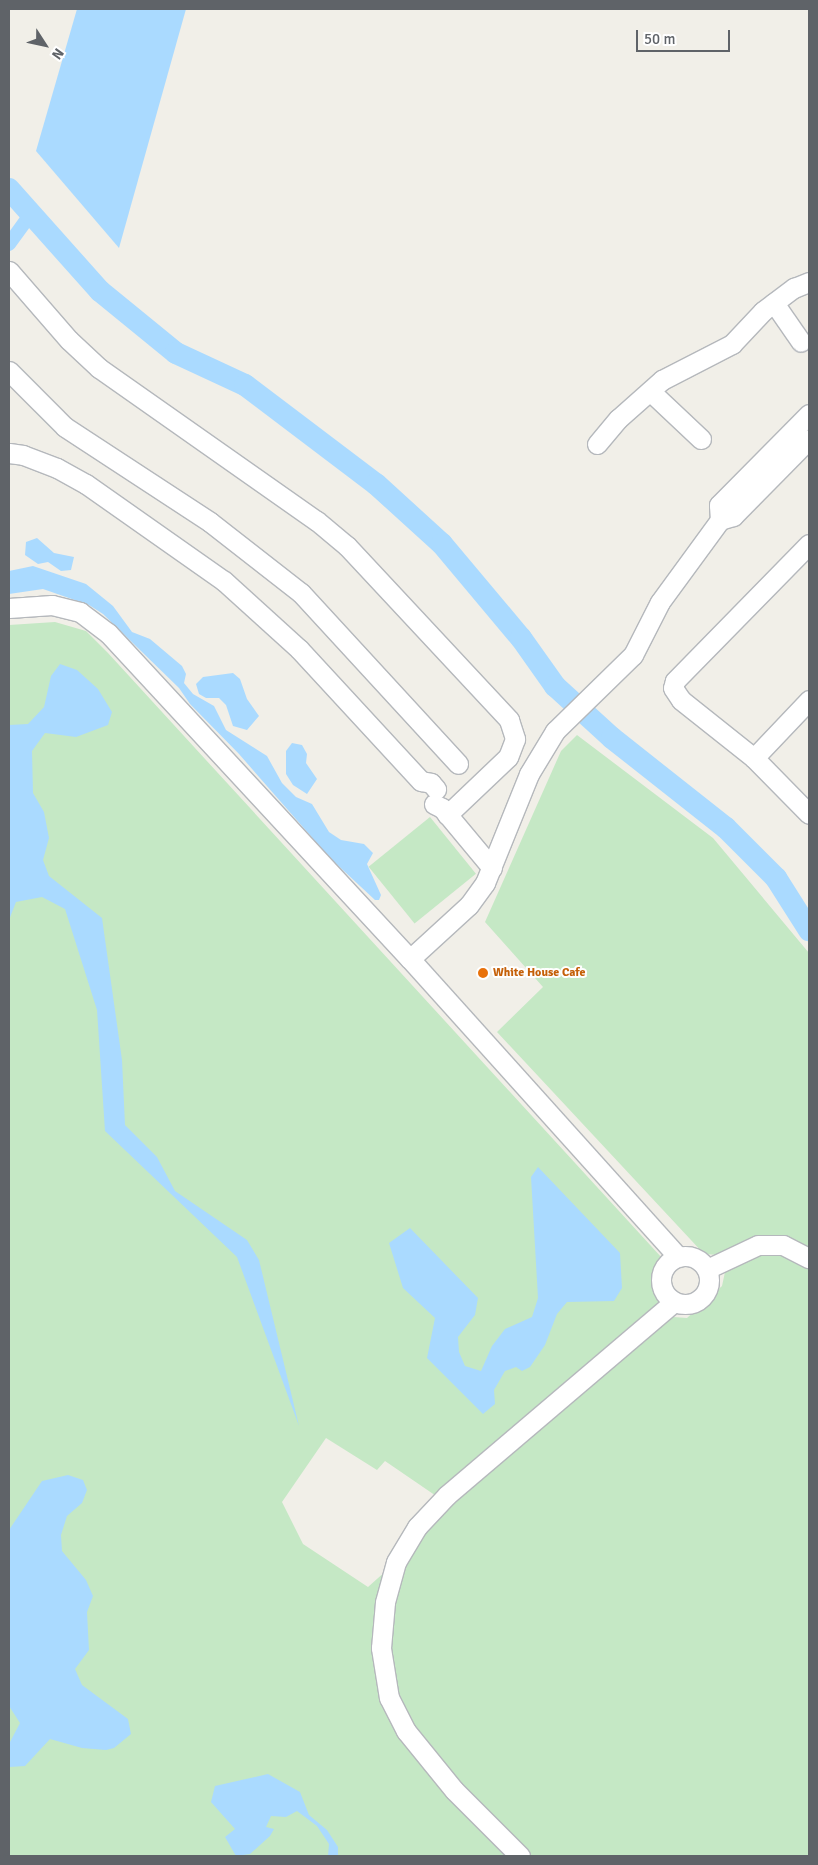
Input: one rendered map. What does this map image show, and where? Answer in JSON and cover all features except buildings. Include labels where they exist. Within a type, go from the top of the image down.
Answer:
[{"type":"street","points":[[9,271],[69,340],[99,368],[317,521],[348,546],[509,720],[514,739],[508,757],[436,799]]},
{"type":"street","points":[[597,444],[618,419],[662,380],[732,344],[774,303],[794,288],[809,282]]},
{"type":"street","points":[[774,303],[801,342]]},
{"type":"street","points":[[9,372],[65,427],[210,522],[301,593],[458,764]]},
{"type":"street","points":[[650,391],[701,439]]},
{"type":"street","points":[[410,959],[470,905],[492,868],[529,774],[555,730],[633,655],[660,602],[720,520],[720,505],[809,414]]},
{"type":"street","points":[[720,520],[733,516],[809,439]]},
{"type":"street","points":[[9,453],[23,455],[57,468],[86,484],[224,581],[299,649],[436,799],[492,868]]},
{"type":"street","points":[[809,544],[675,681],[673,688],[681,700],[754,758],[809,814]]},
{"type":"street","points":[[9,608],[52,605],[80,612],[97,623],[410,959],[678,1257]]},
{"type":"street","points":[[754,758],[809,700]]},
{"type":"street","points":[[707,1269],[758,1245],[783,1245],[809,1258]]},
{"type":"street","points":[[691,1256],[707,1269],[709,1284],[702,1297],[689,1304],[674,1302],[663,1291],[661,1274],[665,1267],[678,1257],[691,1256]]},
{"type":"street","points":[[520,1856],[454,1790],[406,1731],[390,1698],[381,1648],[383,1617],[396,1562],[417,1527],[447,1495],[674,1302]]},
{"type":"green space","points":[[55,622],[86,631],[108,653],[662,1258],[651,1282],[661,1298],[660,1316],[687,1318],[722,1286],[728,1258],[733,1256],[704,1254],[497,1032],[543,987],[485,922],[561,751],[577,735],[713,838],[809,953],[809,1856],[9,1856],[9,625]],"holes":[[[326,1438],[377,1470],[385,1461],[442,1500],[396,1562],[368,1587],[303,1544],[282,1502]]]},
{"type":"green space","points":[[430,817],[476,874],[415,923],[369,867]]},
{"type":"water","points":[[77,9],[186,9],[119,248],[36,151]]},
{"type":"water","points":[[37,538],[54,553],[74,557],[71,570],[61,571],[48,562],[38,564],[25,555],[26,542]]},
{"type":"water","points":[[33,566],[86,584],[113,606],[132,632],[150,639],[182,666],[186,674],[184,683],[193,694],[214,706],[226,730],[267,756],[282,783],[296,797],[312,804],[329,832],[341,840],[364,844],[373,853],[367,864],[381,895],[379,900],[375,900],[330,858],[239,754],[190,704],[179,688],[103,614],[89,605],[43,589],[9,594],[9,571]]},
{"type":"water","points":[[60,664],[77,670],[98,689],[112,712],[108,725],[76,737],[45,733],[32,751],[33,793],[44,812],[49,838],[43,860],[49,876],[102,918],[122,1060],[125,1125],[157,1157],[175,1191],[247,1240],[259,1260],[299,1426],[237,1257],[105,1131],[97,1010],[65,909],[42,897],[16,902],[9,920],[9,725],[28,724],[44,707],[51,676]]},
{"type":"water","points":[[233,673],[240,679],[247,699],[259,716],[247,730],[233,726],[226,705],[219,698],[206,698],[199,694],[196,684],[203,677]]},
{"type":"water","points":[[292,743],[302,745],[307,754],[306,763],[317,779],[307,794],[293,785],[286,774],[286,751]]},
{"type":"water","points":[[538,1167],[620,1253],[622,1288],[614,1301],[567,1302],[557,1314],[545,1345],[530,1367],[522,1371],[516,1367],[505,1371],[494,1390],[495,1404],[483,1414],[427,1358],[435,1318],[403,1288],[389,1243],[410,1228],[478,1298],[475,1315],[458,1337],[459,1352],[465,1366],[481,1371],[492,1346],[505,1329],[532,1317],[538,1298],[531,1177]]},
{"type":"water","points":[[68,1475],[83,1480],[87,1490],[82,1503],[67,1516],[61,1535],[62,1551],[86,1580],[93,1596],[87,1612],[89,1650],[75,1669],[82,1685],[128,1719],[131,1734],[114,1748],[106,1750],[82,1748],[50,1739],[25,1766],[10,1767],[10,1742],[20,1723],[9,1706],[9,1530],[42,1481]]},
{"type":"water","points":[[268,1774],[300,1792],[309,1815],[327,1830],[338,1847],[338,1856],[328,1856],[329,1844],[317,1826],[297,1811],[286,1817],[271,1816],[266,1827],[274,1829],[270,1836],[250,1854],[236,1856],[225,1837],[235,1829],[211,1802],[215,1786]]},
{"type":"waterway","points":[[9,189],[100,291],[176,353],[245,385],[376,484],[442,544],[521,638],[555,686],[612,738],[726,828],[776,878],[809,930]]},
{"type":"waterway","points":[[9,244],[32,212]]},
{"type":"place","name":"White House Cafe","points":[[483,973]]}]
